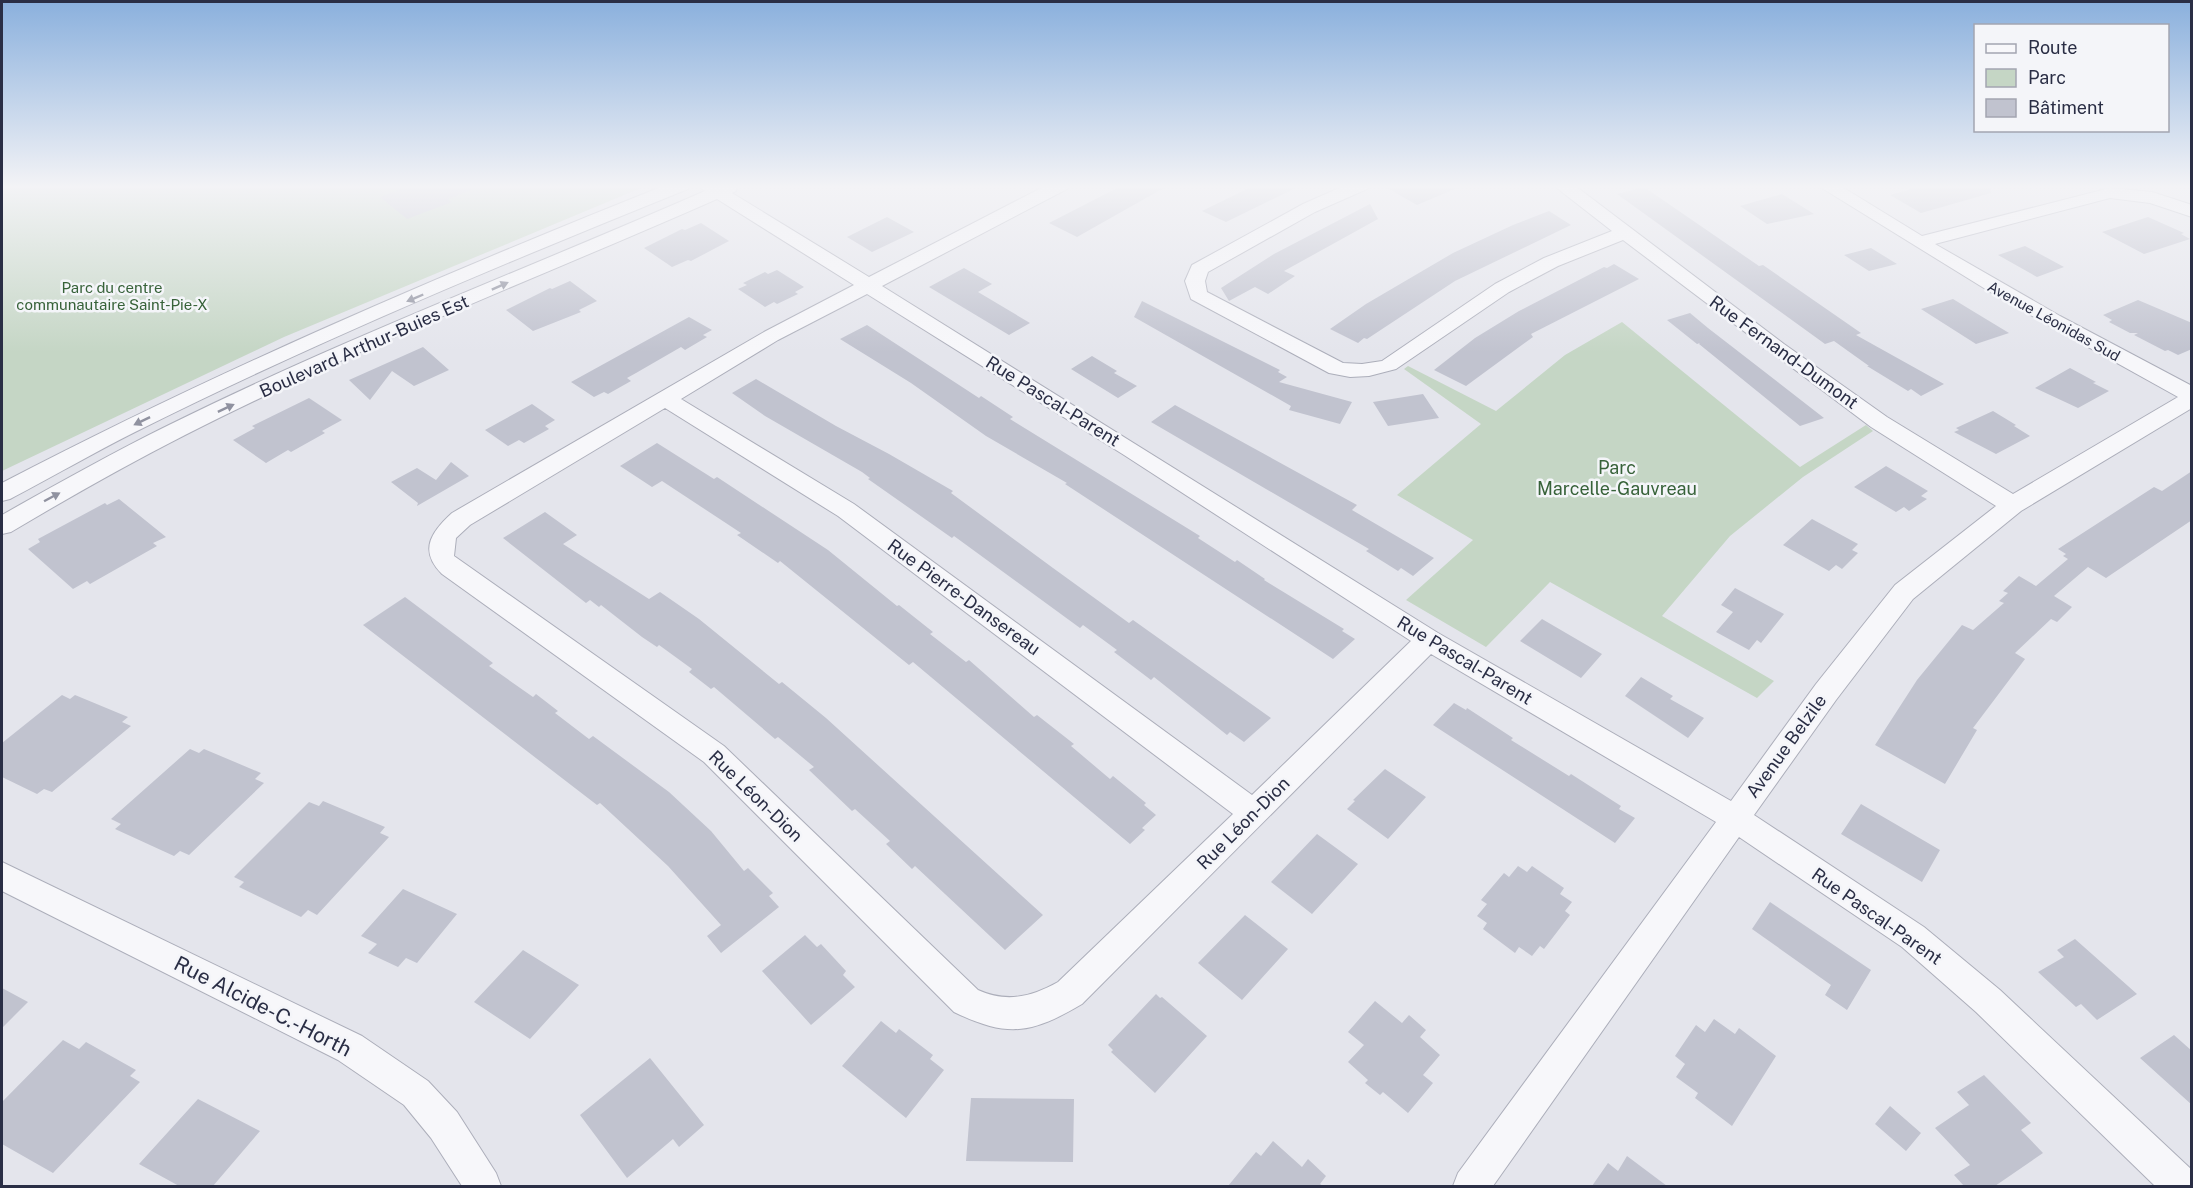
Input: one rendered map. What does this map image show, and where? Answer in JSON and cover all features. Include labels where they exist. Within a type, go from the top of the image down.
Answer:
[{"type":"street","name":"Boulevard Arthur-Buies Est","points":[[2,493],[144,419],[290,352],[548,240]]},
{"type":"street","name":"Boulevard Arthur-Buies Est","points":[[2,526],[162,438],[279,383],[601,240]]},
{"type":"street","name":"Rue Pascal-Parent","points":[[799,240],[1430,640],[1735,818],[1795,860],[1877,911],[1956,972],[2181,1186]]},
{"type":"street","name":"Rue Léon-Dion","points":[[953,240],[771,336],[461,519],[446,534],[441,543],[442,559],[714,754],[966,1001],[999,1013],[1020,1014],[1043,1010],[1070,993],[1430,640]]},
{"type":"street","points":[[1251,240],[1199,269],[1195,281],[1198,295],[1336,368],[1350,372],[1369,371],[1389,365],[1502,288],[1551,262],[1605,240]]},
{"type":"street","name":"Rue Fernand-Dumont","points":[[1634,240],[1879,422],[2013,505]]},
{"type":"street","points":[[1919,242],[1925,240]]},
{"type":"street","name":"Avenue Léonidas Sud","points":[[1919,242],[2090,342],[2192,397]]},
{"type":"street","name":"Avenue Belzile","points":[[1470,1186],[1826,692],[1904,592],[2013,505],[2192,397]]},
{"type":"street","name":"Rue Pierre-Dansereau","points":[[664,398],[846,510],[1253,812]]},
{"type":"street","name":"Rue Alcide-C.-Horth","points":[[2,876],[350,1048],[416,1093],[444,1125],[483,1186]]},
{"type":"green space","name":"Parc du centre communautaire Saint-Pie-X","points":[[2,240],[515,240],[284,337],[2,471]]},
{"type":"green space","name":"Parc Marcelle-Gauvreau","points":[[1622,322],[1800,467],[1866,425],[1873,431],[1803,477],[1730,536],[1662,616],[1774,681],[1757,698],[1550,582],[1486,647],[1406,600],[1473,540],[1397,495],[1481,424],[1404,369],[1408,366],[1496,411],[1565,355]]},
{"type":"building","points":[[659,240],[729,241],[691,261],[688,260],[672,267],[644,248]]},
{"type":"building","points":[[853,240],[896,240],[872,252]]},
{"type":"building","points":[[1300,240],[1339,240],[1284,271],[1295,276],[1268,294],[1255,287],[1229,301],[1221,288],[1274,254]]},
{"type":"building","points":[[1480,240],[1539,240],[1455,281],[1358,343],[1330,329],[1366,304],[1453,253]]},
{"type":"building","points":[[1681,240],[1722,240],[1759,266],[1763,265],[1861,333],[1856,335],[1944,384],[1921,396],[1911,389],[1908,391],[1867,366],[1869,366],[1834,341],[1825,344]]},
{"type":"building","points":[[2118,240],[2186,240],[2144,254]]},
{"type":"building","points":[[2025,246],[2064,267],[2037,277],[1998,255]]},
{"type":"building","points":[[1871,248],[1897,264],[1869,271],[1844,255]]},
{"type":"building","points":[[1614,264],[1639,279],[1531,334],[1533,337],[1466,386],[1434,370],[1475,338],[1519,311]]},
{"type":"building","points":[[964,268],[992,284],[978,292],[1030,323],[1009,335],[929,287]]},
{"type":"building","points":[[777,270],[804,287],[795,292],[798,294],[765,307],[738,289],[747,285],[743,283],[765,272],[768,274]]},
{"type":"building","points":[[570,281],[597,301],[579,310],[581,312],[533,331],[506,310],[550,288]]},
{"type":"building","points":[[1953,299],[2009,333],[1976,344],[1921,309]]},
{"type":"building","points":[[2138,300],[2192,323],[2192,349],[2178,355],[2168,350],[2165,351],[2134,335],[2138,333],[2130,333],[2109,322],[2112,320],[2103,315]]},
{"type":"building","points":[[1142,301],[1280,370],[1278,372],[1287,377],[1279,382],[1352,402],[1340,424],[1289,410],[1291,406],[1134,317]]},
{"type":"building","points":[[1690,313],[1824,418],[1800,426],[1700,343],[1697,344],[1667,320]]},
{"type":"building","points":[[689,317],[712,330],[703,335],[707,337],[685,350],[681,347],[627,378],[631,381],[608,394],[604,392],[594,397],[571,382]]},
{"type":"building","points":[[867,325],[979,398],[981,396],[1013,417],[1010,419],[1200,536],[1198,538],[1235,562],[1237,560],[1264,580],[1344,629],[1342,631],[1355,639],[1333,659],[1065,484],[1067,483],[986,436],[911,383],[840,339]]},
{"type":"building","points":[[423,347],[449,370],[414,386],[392,371],[370,400],[349,380]]},
{"type":"building","points":[[1092,356],[1117,371],[1114,373],[1137,386],[1118,398],[1071,369]]},
{"type":"building","points":[[2070,368],[2109,391],[2078,408],[2035,388]]},
{"type":"building","points":[[756,379],[953,491],[951,493],[1129,623],[1133,620],[1271,718],[1244,742],[1230,732],[1227,735],[1154,677],[1151,680],[1114,652],[1117,650],[1083,625],[1080,628],[954,536],[952,538],[868,479],[870,478],[862,472],[765,416],[732,393]]},
{"type":"building","points":[[1423,394],[1439,418],[1388,426],[1373,402]]},
{"type":"building","points":[[309,398],[342,420],[322,431],[325,433],[266,463],[233,440],[255,428],[252,426]]},
{"type":"building","points":[[532,404],[555,420],[545,426],[549,429],[524,443],[519,440],[508,446],[485,430]]},
{"type":"building","points":[[1175,405],[1357,505],[1352,510],[1434,558],[1413,576],[1401,568],[1398,571],[1366,551],[1369,549],[1151,422]]},
{"type":"building","points":[[1993,411],[2030,436],[1996,454],[1954,432],[1959,430],[1956,428]]},
{"type":"building","points":[[657,443],[714,479],[717,477],[828,550],[933,632],[930,634],[966,662],[969,660],[1034,717],[1037,715],[1074,744],[1071,746],[1110,779],[1113,776],[1146,803],[1144,805],[1156,815],[1142,828],[1145,830],[1130,844],[913,662],[909,665],[780,561],[778,563],[737,535],[741,533],[662,481],[652,487],[620,466]]},
{"type":"building","points":[[451,462],[469,476],[417,506],[418,503],[391,482],[417,468],[436,480]]},
{"type":"building","points":[[1886,466],[1928,491],[1921,496],[1927,499],[1909,511],[1904,507],[1896,512],[1854,487]]},
{"type":"building","points":[[2192,471],[2192,520],[2106,578],[2088,567],[2054,596],[2072,607],[2057,622],[2051,619],[2015,653],[2025,659],[1973,728],[1977,730],[1945,784],[1875,745],[1917,680],[1962,625],[1973,630],[2004,603],[1999,601],[2008,593],[2003,591],[2019,576],[2036,586],[2068,559],[2063,556],[2066,554],[2058,549],[2154,487],[2162,491]]},
{"type":"building","points":[[119,499],[166,537],[153,543],[157,546],[90,584],[87,581],[73,589],[28,549],[40,542],[38,539],[105,503],[107,505]]},
{"type":"building","points":[[545,512],[577,535],[563,544],[649,599],[660,592],[699,619],[779,684],[782,682],[826,718],[1043,915],[1005,950],[915,866],[912,869],[886,844],[890,841],[855,809],[852,811],[809,770],[814,767],[778,737],[775,739],[714,687],[711,689],[689,672],[692,669],[659,645],[657,647],[642,637],[601,605],[599,607],[590,600],[586,603],[503,538]]},
{"type":"building","points":[[1812,519],[1858,544],[1852,550],[1858,553],[1842,569],[1836,565],[1829,571],[1783,545]]},
{"type":"building","points":[[1735,588],[1784,614],[1761,643],[1757,640],[1749,650],[1716,632],[1733,612],[1721,605]]},
{"type":"building","points":[[405,597],[493,663],[489,666],[533,697],[536,694],[558,711],[555,713],[589,739],[593,736],[669,792],[711,831],[744,871],[748,868],[773,893],[769,896],[779,907],[721,953],[707,936],[721,925],[668,866],[600,803],[597,805],[363,625]]},
{"type":"building","points":[[1542,619],[1602,654],[1581,678],[1520,641]]},
{"type":"building","points":[[1641,677],[1673,696],[1670,699],[1704,718],[1688,738],[1625,696]]},
{"type":"building","points":[[62,695],[70,699],[75,695],[128,717],[122,722],[131,726],[52,792],[44,789],[37,794],[2,777],[2,743]]},
{"type":"building","points":[[1454,703],[1466,710],[1467,708],[1513,738],[1511,740],[1569,776],[1571,774],[1621,806],[1619,809],[1635,818],[1615,843],[1433,725]]},
{"type":"building","points":[[190,749],[199,753],[204,749],[261,773],[255,779],[264,783],[189,855],[180,851],[174,856],[115,829],[121,824],[111,819]]},
{"type":"building","points":[[1385,769],[1426,797],[1388,839],[1347,809],[1355,801],[1353,800]]},
{"type":"building","points":[[323,801],[385,827],[380,833],[389,837],[317,915],[308,910],[301,917],[239,887],[244,882],[234,877],[309,802],[319,806]]},
{"type":"building","points":[[1861,804],[1940,850],[1922,882],[1841,834]]},
{"type":"building","points":[[1317,834],[1358,864],[1312,914],[1271,882]]},
{"type":"building","points":[[1518,866],[1527,872],[1532,866],[1564,888],[1560,894],[1572,902],[1565,911],[1570,915],[1544,949],[1540,946],[1532,956],[1519,947],[1515,953],[1483,929],[1487,923],[1477,916],[1487,904],[1481,900],[1504,873],[1509,877]]},
{"type":"building","points":[[403,889],[457,914],[417,963],[406,958],[398,967],[368,953],[377,944],[361,936]]},
{"type":"building","points":[[1770,902],[1871,970],[1847,1010],[1825,995],[1831,985],[1752,929]]},
{"type":"building","points":[[1245,915],[1288,949],[1242,1000],[1198,963]]},
{"type":"building","points":[[805,935],[817,947],[821,944],[846,971],[843,975],[855,987],[811,1025],[762,971]]},
{"type":"building","points":[[2075,939],[2137,994],[2097,1020],[2081,1004],[2076,1007],[2038,972],[2064,957],[2057,950]]},
{"type":"building","points":[[523,950],[579,985],[530,1039],[474,1002]]},
{"type":"building","points":[[2,988],[28,1002],[2,1028]]},
{"type":"building","points":[[1156,994],[1207,1036],[1155,1093],[1111,1052],[1113,1050],[1108,1045]]},
{"type":"building","points":[[1375,1001],[1402,1023],[1409,1015],[1426,1030],[1420,1037],[1440,1055],[1423,1075],[1433,1083],[1408,1113],[1383,1092],[1380,1095],[1365,1083],[1368,1080],[1348,1062],[1364,1045],[1348,1032]]},
{"type":"building","points":[[1714,1019],[1735,1034],[1739,1028],[1776,1056],[1732,1126],[1695,1098],[1698,1093],[1676,1077],[1685,1064],[1675,1056],[1696,1025],[1705,1032]]},
{"type":"building","points":[[881,1021],[896,1033],[899,1029],[933,1055],[930,1059],[944,1070],[906,1118],[842,1066]]},
{"type":"building","points":[[2174,1035],[2192,1051],[2192,1105],[2140,1058]]},
{"type":"building","points":[[63,1040],[79,1049],[86,1042],[136,1070],[130,1076],[140,1082],[53,1173],[2,1144],[2,1102]]},
{"type":"building","points":[[650,1058],[704,1125],[679,1147],[673,1139],[627,1178],[580,1115]]},
{"type":"building","points":[[1984,1075],[2031,1123],[2021,1130],[2043,1153],[1995,1186],[1964,1186],[1954,1175],[1970,1165],[1935,1128],[1969,1105],[1957,1092]]},
{"type":"building","points":[[971,1098],[1074,1099],[1073,1162],[966,1161]]},
{"type":"building","points":[[198,1099],[260,1131],[213,1186],[179,1186],[139,1164]]},
{"type":"building","points":[[1890,1106],[1921,1133],[1906,1151],[1875,1124]]},
{"type":"building","points":[[1273,1141],[1302,1167],[1308,1159],[1326,1176],[1320,1184],[1323,1186],[1228,1186],[1256,1152],[1261,1156]]},
{"type":"building","points":[[1627,1156],[1667,1186],[1592,1186],[1608,1163],[1618,1171]]}]
